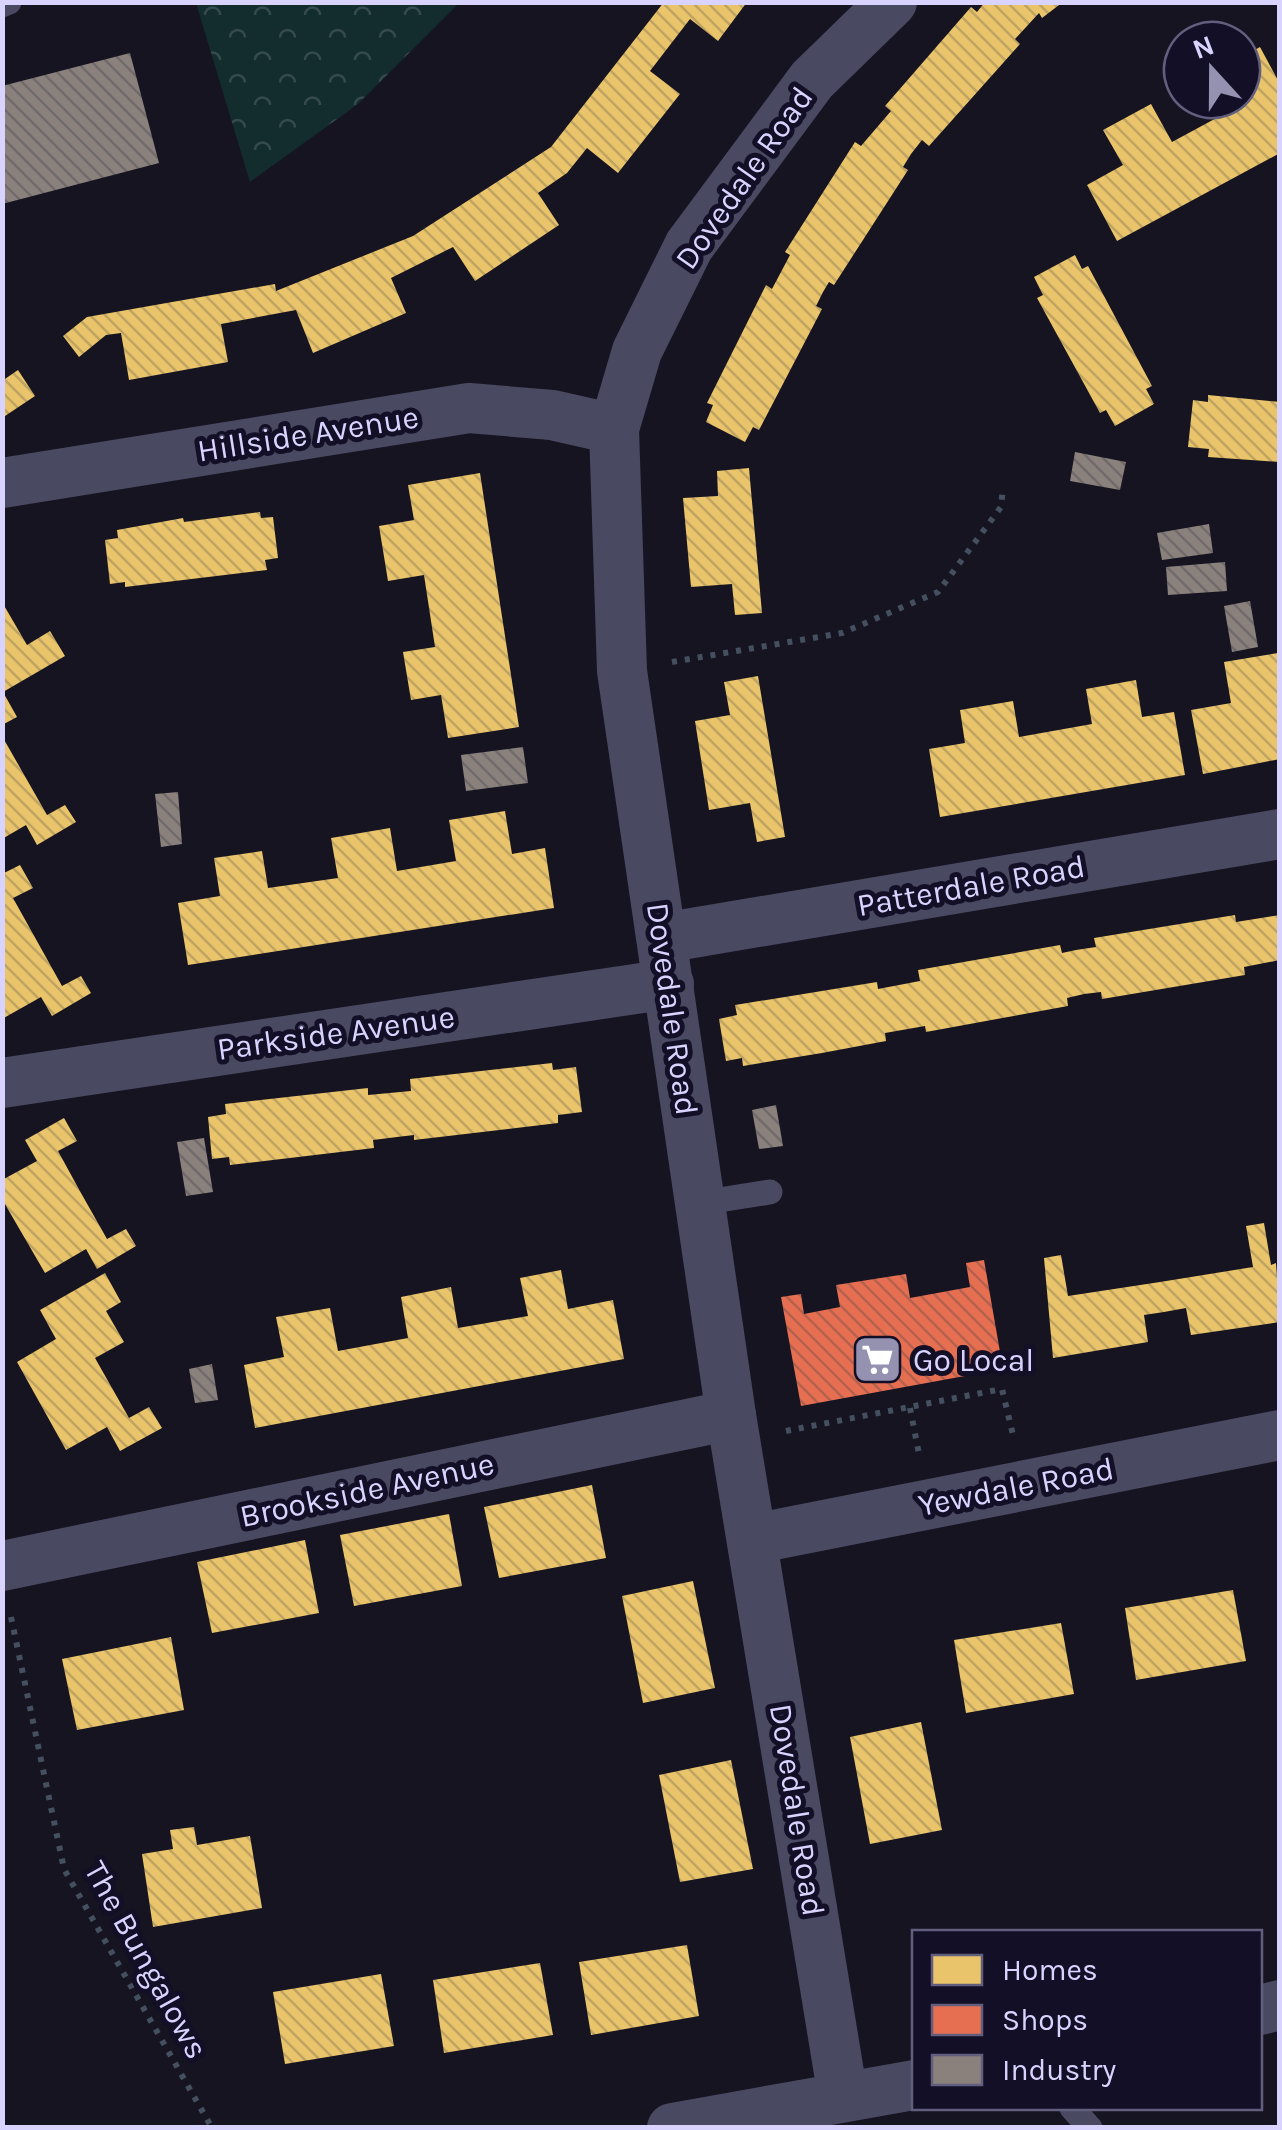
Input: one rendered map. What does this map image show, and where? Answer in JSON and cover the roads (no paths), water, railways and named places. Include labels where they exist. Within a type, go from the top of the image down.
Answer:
[{"type":"street","name":"Dovedale Road","points":[[843,2097],[733,1428],[622,670],[614,429],[638,350],[689,246],[812,80],[892,2]]},
{"type":"street","name":"Hillside Avenue","points":[[2,483],[469,408],[510,409],[614,429]]},
{"type":"street","name":"Patterdale Road","points":[[666,961],[1280,834]]},
{"type":"street","name":"Parkside Avenue","points":[[2,1083],[666,961]]},
{"type":"street","name":"Brookside Avenue","points":[[2,1566],[733,1428]]},
{"type":"street","name":"Yewdale Road","points":[[753,1539],[1280,1435]]},
{"type":"street","points":[[672,2128],[912,2085]]},
{"type":"lane","points":[[700,1202],[770,1192]]},
{"type":"place","name":"Go Local","points":[[878,1360]]}]
